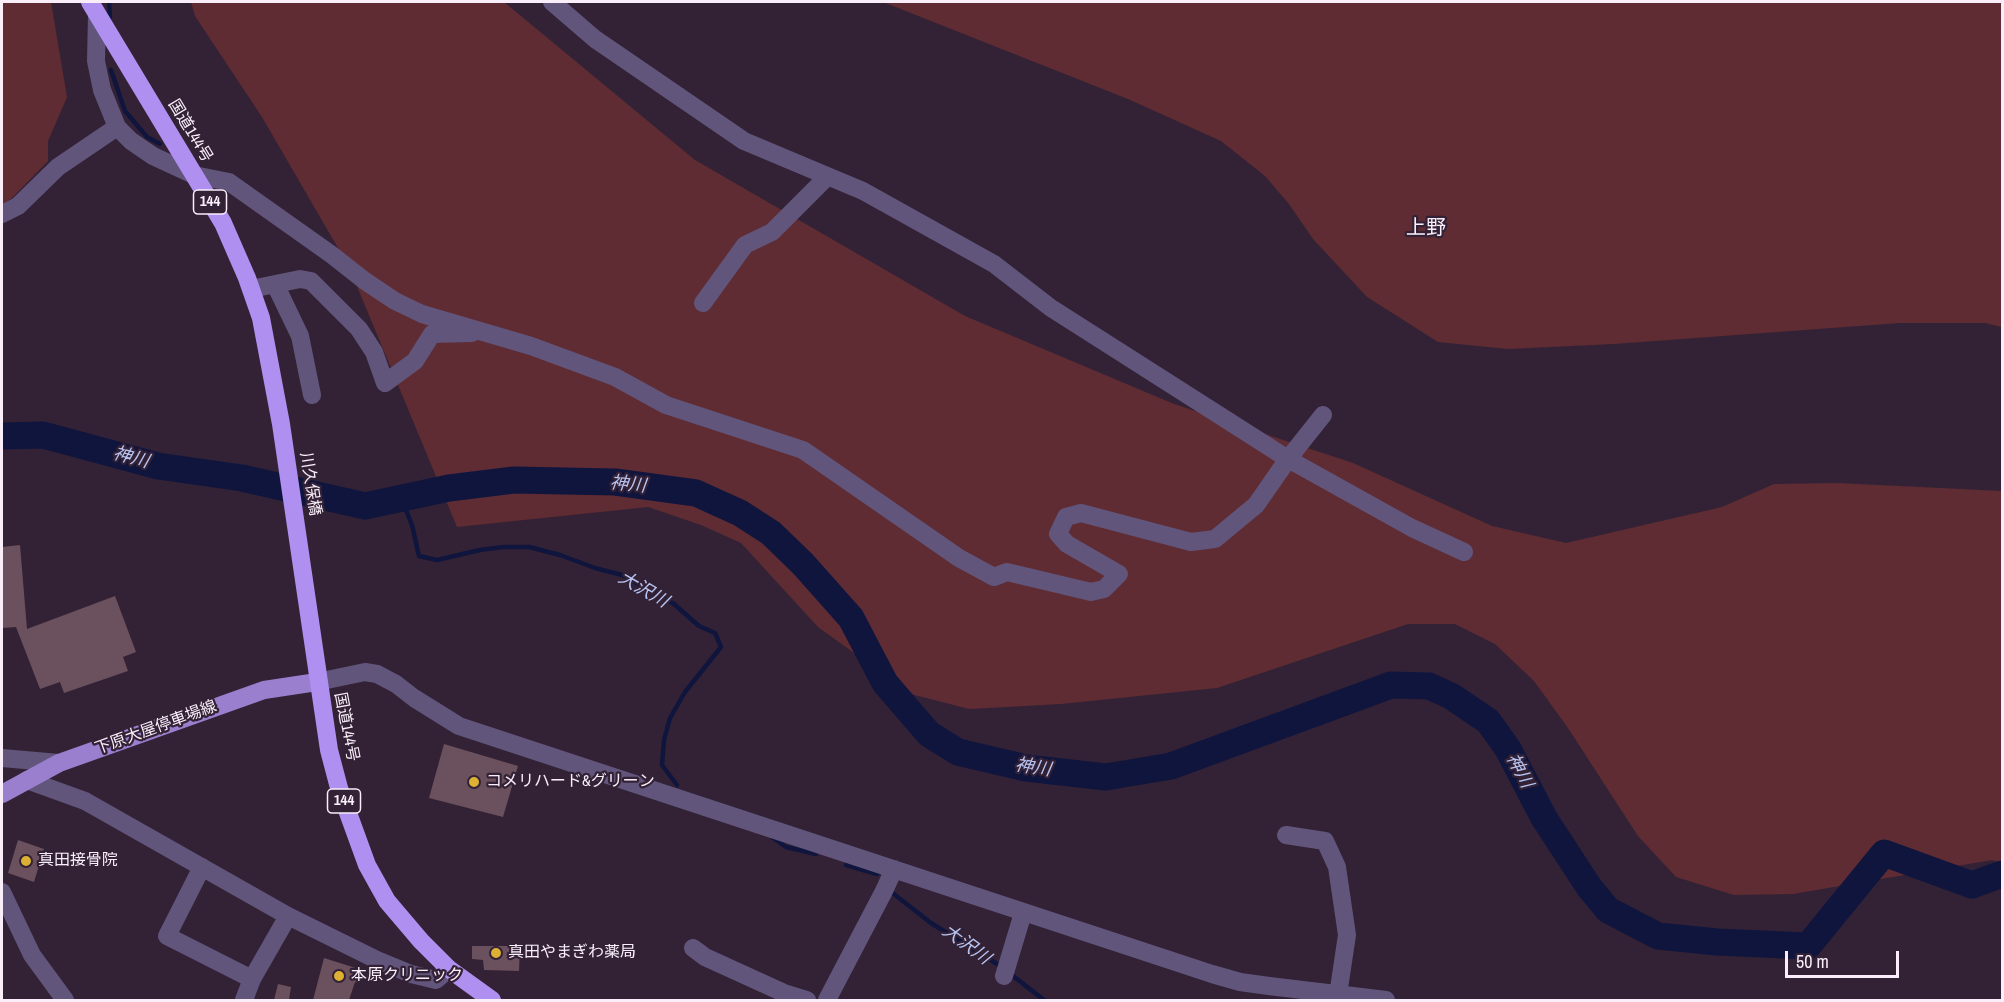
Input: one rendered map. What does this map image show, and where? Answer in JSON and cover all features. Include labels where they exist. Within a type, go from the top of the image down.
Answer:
[{"type":"highway","name":"国道144号","points":[[94,8],[223,224],[261,318],[281,424]]},
{"type":"highway","name":"川久保橋","points":[[281,424],[300,550]]},
{"type":"highway","name":"国道144号","points":[[300,550],[317,682],[329,750],[339,788],[367,865],[387,901],[403,922],[449,969],[492,1000]]},
{"type":"main road","name":"下原大屋停車場線","points":[[2,794],[59,763],[264,690],[317,682]]},
{"type":"street","points":[[552,2],[595,39],[744,141],[863,191],[994,264],[1051,308],[1288,459],[1412,528],[1464,552]]},
{"type":"street","points":[[94,8],[96,60],[102,90],[117,127],[131,141],[153,156],[194,176],[229,182],[365,281],[395,301],[422,314],[486,332],[615,377],[666,405],[804,450],[959,558],[994,577],[1007,572],[1091,592],[1104,589],[1119,574],[1067,544],[1058,534],[1066,517],[1081,513],[1191,542],[1215,539],[1256,505],[1288,459],[1323,415]]},
{"type":"street","points":[[2,214],[18,206],[58,167],[117,127]]},
{"type":"street","points":[[703,303],[745,245],[772,232],[827,177]]},
{"type":"street","points":[[251,289],[300,279],[311,281],[358,329],[374,352],[385,383],[415,361],[432,334],[486,332]]},
{"type":"street","points":[[275,284],[300,336],[312,395]]},
{"type":"street","points":[[317,682],[366,672],[377,674],[459,726],[1125,947],[1240,982],[1329,996],[1386,1000]]},
{"type":"street","points":[[2,758],[59,763]]},
{"type":"street","points":[[27,780],[85,801],[288,916],[377,960],[411,974],[435,980],[449,969]]},
{"type":"street","points":[[1286,834],[1325,841],[1337,867],[1347,935],[1329,996]]},
{"type":"street","points":[[202,867],[167,936],[252,979]]},
{"type":"street","points":[[827,1000],[894,869]]},
{"type":"street","points":[[2,892],[32,955],[65,1000]]},
{"type":"street","points":[[1005,971],[1023,913]]},
{"type":"street","points":[[244,1000],[252,979],[288,916]]},
{"type":"street","points":[[693,948],[705,957],[784,993],[807,1000]]},
{"type":"shaded area","points":[[2,2],[51,2],[67,97],[48,141],[48,161],[11,199],[2,205]]},
{"type":"shaded area","points":[[191,2],[504,2],[695,160],[965,316],[1174,404],[1353,463],[1492,526],[1566,543],[1722,507],[1774,484],[1837,483],[2002,491],[2002,863],[1992,860],[1793,894],[1734,895],[1676,877],[1638,836],[1568,728],[1534,681],[1495,644],[1455,624],[1408,624],[1217,688],[1061,704],[969,709],[911,694],[818,627],[741,543],[701,525],[648,507],[457,527],[349,267],[262,117],[195,16]]},
{"type":"shaded area","points":[[883,2],[2002,2],[2002,327],[1985,323],[1900,323],[1614,344],[1508,349],[1438,342],[1367,297],[1313,239],[1289,204],[1265,176],[1221,141],[1128,99]]},
{"type":"building","points":[[20,545],[27,629],[115,596],[136,652],[123,657],[128,671],[64,693],[60,682],[40,689],[16,627],[2,628],[2,547]]},
{"type":"building","name":"コメリハード&グリーン","points":[[444,744],[518,766],[503,817],[429,798]]},
{"type":"building","name":"真田接骨院","points":[[18,840],[44,849],[34,882],[8,873]]},
{"type":"building","name":"真田やまぎわ薬局","points":[[472,946],[520,946],[519,971],[484,970],[483,960],[472,959]]},
{"type":"building","name":"本原クリニック","points":[[324,958],[362,970],[349,1000],[313,1000]]},
{"type":"building","points":[[278,984],[291,987],[289,1000],[274,1000]]},
{"type":"waterway","points":[[109,2],[110,17]]},
{"type":"waterway","points":[[111,70],[125,111],[147,137],[160,144]]},
{"type":"waterway","name":"神川","points":[[2,436],[43,435],[158,466],[242,478],[365,506],[449,488],[514,480],[615,482],[696,493],[740,513],[771,533],[803,564],[851,618],[885,683],[929,734],[958,752],[1026,768],[1106,777],[1171,766],[1391,685],[1429,686],[1451,696],[1488,721],[1508,749],[1544,818],[1589,887],[1608,910],[1658,936],[1717,942],[1808,946],[1884,853],[1972,885],[2002,874]]},
{"type":"waterway","name":"大沢川","points":[[401,498],[412,525],[419,556],[437,560],[503,547],[529,547],[560,555],[622,575],[674,604],[699,626],[715,633],[721,647],[685,692],[670,718],[664,740],[662,765],[677,785]]},
{"type":"waterway","name":"大沢川","points":[[773,838],[786,847],[816,854]]},
{"type":"waterway","name":"大沢川","points":[[846,865],[877,874]]},
{"type":"waterway","name":"大沢川","points":[[890,891],[931,923],[1002,967]]},
{"type":"waterway","name":"大沢川","points":[[1008,972],[1044,1000]]},
{"type":"place","name":"コメリハード&グリーン","points":[[474,782]]},
{"type":"place","name":"真田接骨院","points":[[26,861]]},
{"type":"place","name":"真田やまぎわ薬局","points":[[496,953]]},
{"type":"place","name":"本原クリニック","points":[[339,976]]},
{"type":"district","name":"上野","points":[[1426,229]]}]
